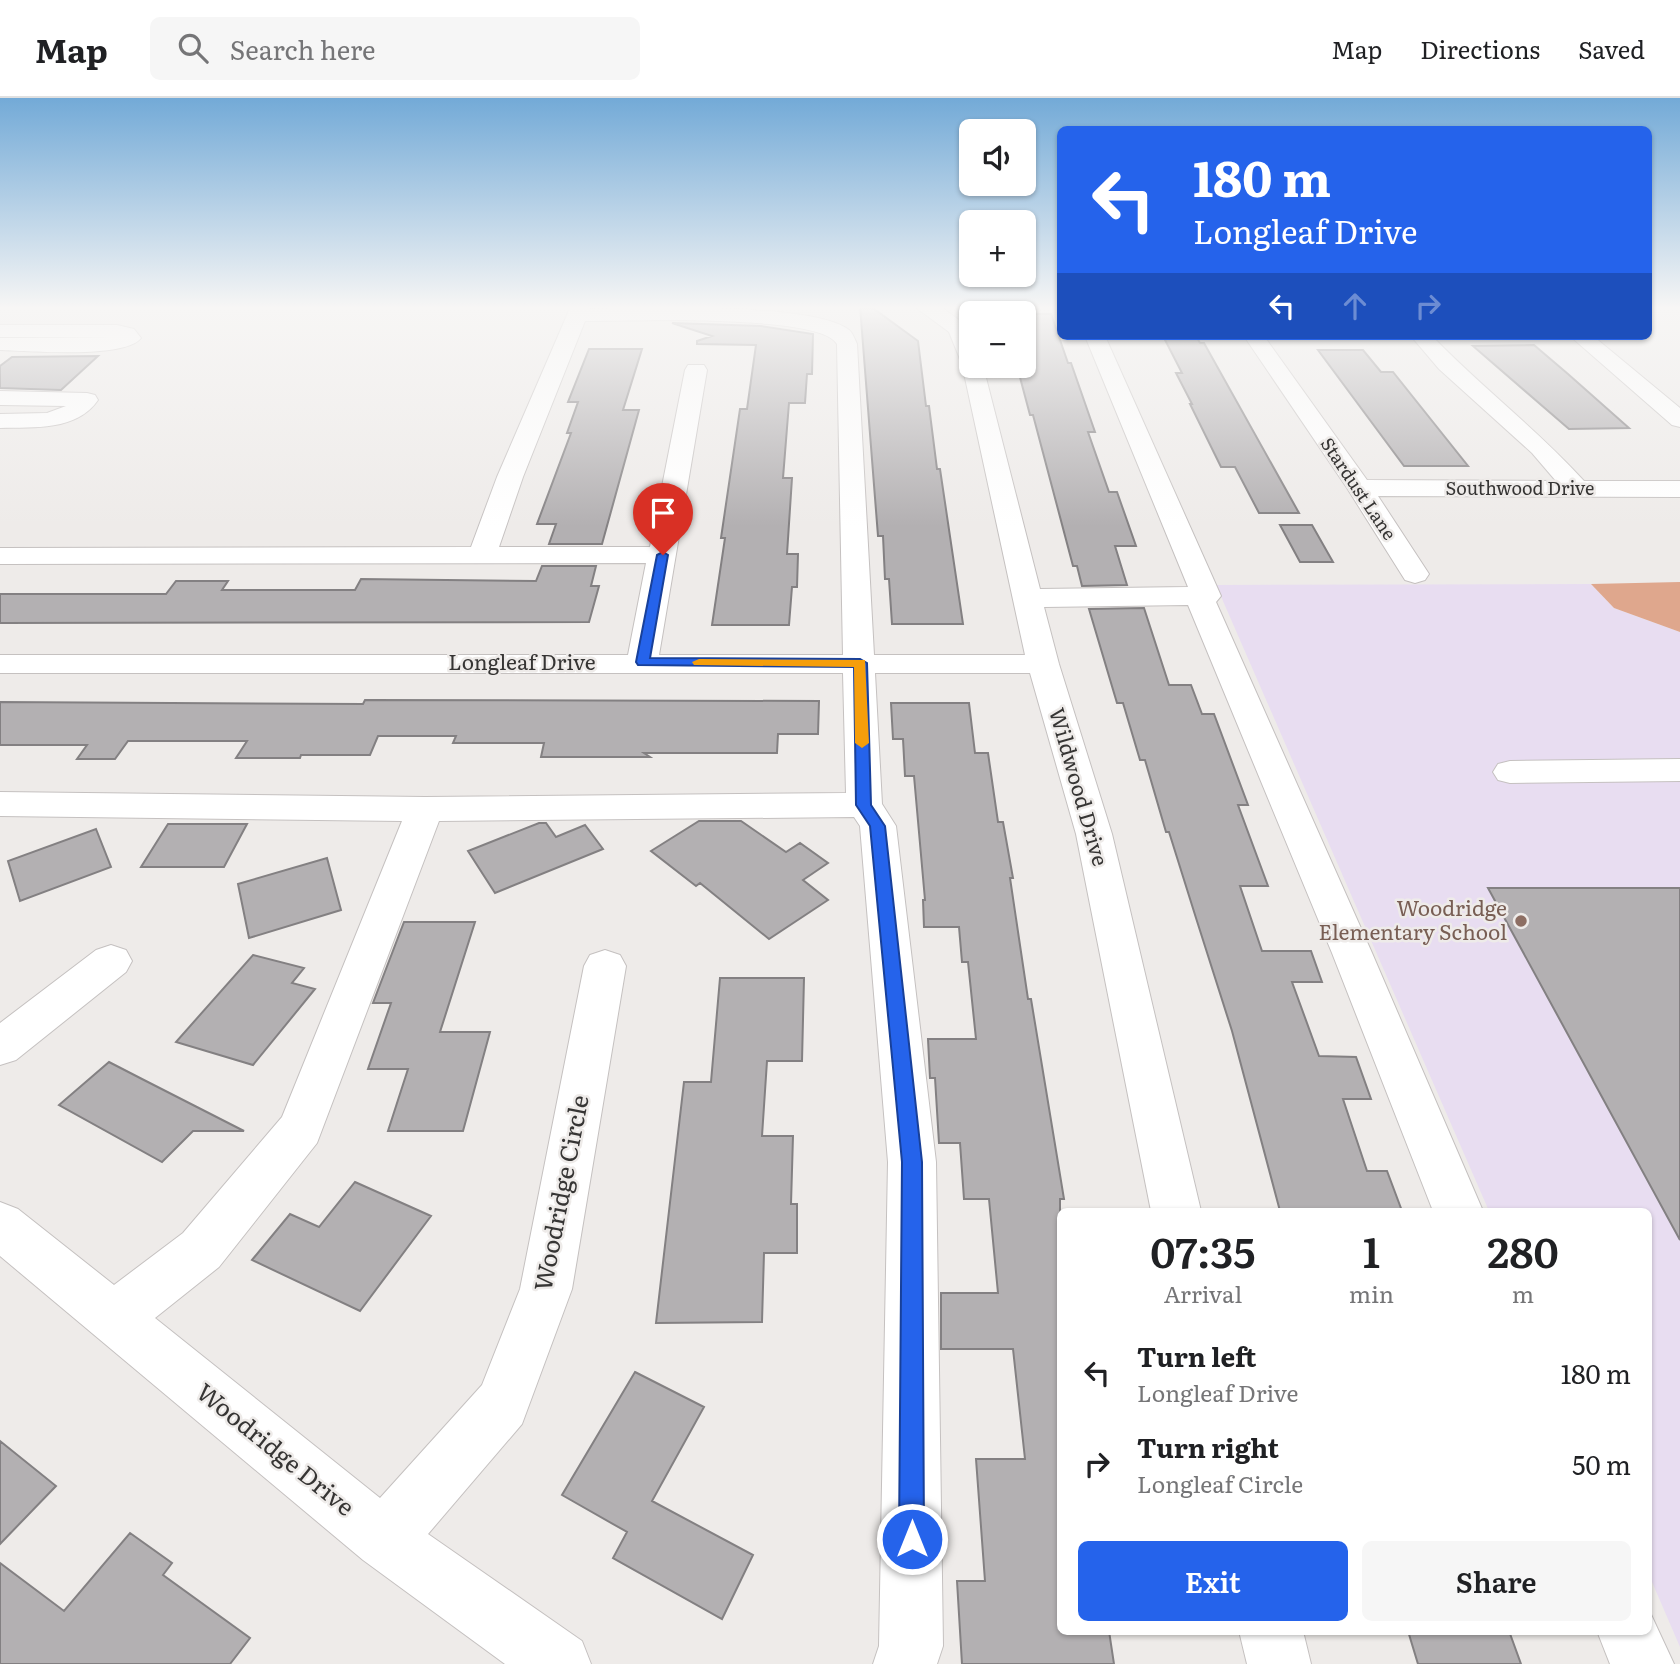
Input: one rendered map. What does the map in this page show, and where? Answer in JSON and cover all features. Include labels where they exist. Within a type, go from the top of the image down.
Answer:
[{"type":"street","points":[[484,555],[486,540],[549,379]]},
{"type":"street","points":[[642,662],[694,379]]},
{"type":"street","points":[[848,379],[864,805],[878,826],[912,1162],[911,1646],[905,1664]]},
{"type":"street","name":"Wildwood Drive","points":[[976,379],[1043,664],[1094,834],[1176,1208]]},
{"type":"street","points":[[1027,598],[1206,596],[1113,379]]},
{"type":"street","name":"Stardust Lane","points":[[1284,379],[1360,488],[1415,574]]},
{"type":"street","points":[[1464,379],[1541,448],[1577,489]]},
{"type":"street","points":[[1631,379],[1680,420]]},
{"type":"street","points":[[0,398],[87,400],[82,408],[64,415],[0,421]]},
{"type":"street","name":"Southwood Drive","points":[[1360,488],[1680,489]]},
{"type":"street","points":[[0,556],[663,555]]},
{"type":"street","points":[[1199,596],[1352,953],[1457,1208]]},
{"type":"street","name":"Longleaf Drive","points":[[0,664],[1043,664]]},
{"type":"street","points":[[1510,772],[1680,770]]},
{"type":"street","points":[[0,804],[425,809],[864,805]]},
{"type":"street","points":[[113,1318],[201,1250],[301,1129],[425,809]]},
{"type":"street","points":[[0,1047],[111,961]]},
{"type":"street","name":"Woodridge Circle","points":[[384,1539],[502,1404],[545,1289],[605,966]]},
{"type":"street","name":"Woodridge Drive","points":[[0,1225],[384,1539],[559,1664]]},
{"type":"street","points":[[1272,1635],[1279,1664]]},
{"type":"street","points":[[1631,1635],[1642,1664]]},
{"type":"shaded area","points":[[1680,582],[1680,632],[1614,608],[1591,584]]},
{"type":"shaded area","name":"Woodridge Elementary School","points":[[1591,584],[1614,608],[1680,632],[1680,1647],[1652,1582],[1652,1208],[1488,1208],[1216,585]]},
{"type":"building","points":[[0,379],[73,379],[61,390],[0,388]]},
{"type":"building","points":[[577,379],[633,379],[623,410],[639,410],[602,544],[549,544],[556,524],[537,524],[571,433],[567,433],[578,402],[568,402]]},
{"type":"building","points":[[751,379],[807,379],[805,403],[789,403],[783,478],[792,478],[787,554],[798,554],[797,587],[792,587],[789,625],[712,625],[725,538],[721,538],[740,409],[747,409]]},
{"type":"building","points":[[866,379],[923,379],[937,469],[940,469],[963,624],[892,624],[889,579],[885,579],[883,536],[878,536]]},
{"type":"building","points":[[1020,379],[1077,379],[1095,432],[1088,432],[1109,492],[1117,492],[1136,546],[1115,546],[1127,585],[1082,586],[1077,566],[1073,566],[1033,415],[1030,415]]},
{"type":"building","points":[[1179,379],[1224,379],[1299,513],[1259,513],[1235,467],[1221,467]]},
{"type":"building","points":[[1340,379],[1399,379],[1468,466],[1404,466]]},
{"type":"building","points":[[1511,379],[1574,379],[1629,428],[1569,429]]},
{"type":"building","points":[[1280,525],[1312,525],[1333,562],[1300,562]]},
{"type":"building","points":[[542,566],[596,566],[591,586],[599,586],[589,622],[0,623],[0,594],[166,594],[176,581],[228,581],[222,590],[355,590],[361,579],[536,581]]},
{"type":"building","points":[[1144,608],[1169,685],[1191,685],[1202,714],[1214,714],[1248,805],[1238,805],[1268,886],[1240,886],[1262,951],[1311,951],[1322,982],[1292,982],[1319,1056],[1356,1057],[1371,1099],[1343,1099],[1367,1171],[1387,1171],[1401,1208],[1279,1208],[1232,1031],[1169,832],[1166,832],[1145,760],[1140,760],[1123,703],[1117,703],[1089,609]]},
{"type":"building","points":[[365,700],[819,701],[818,734],[778,734],[777,753],[644,753],[650,757],[541,757],[544,743],[453,743],[456,736],[378,736],[370,755],[301,755],[300,758],[236,758],[247,741],[128,741],[115,759],[77,759],[87,745],[0,745],[0,702],[363,704]]},
{"type":"building","points":[[891,703],[969,703],[975,753],[988,753],[998,822],[1003,822],[1013,878],[1010,878],[1028,999],[1031,999],[1064,1199],[1060,1199],[1060,1208],[1057,1208],[1057,1635],[1110,1635],[1114,1664],[962,1664],[957,1581],[985,1581],[976,1459],[1025,1459],[1013,1349],[941,1349],[941,1293],[998,1293],[989,1199],[964,1199],[960,1143],[939,1143],[935,1078],[930,1078],[928,1039],[976,1039],[968,962],[962,962],[959,927],[924,927],[925,900],[914,776],[905,776],[903,739],[893,739]]},
{"type":"building","points":[[699,821],[741,821],[786,852],[800,843],[828,863],[803,880],[828,900],[769,939],[700,883],[696,886],[651,851]]},
{"type":"building","points":[[539,823],[546,823],[556,837],[585,825],[603,849],[495,893],[468,851]]},
{"type":"building","points":[[168,824],[247,824],[224,867],[141,867]]},
{"type":"building","points":[[96,829],[111,867],[20,901],[8,861]]},
{"type":"building","points":[[327,858],[341,910],[249,938],[238,884]]},
{"type":"building","points":[[1488,888],[1680,888],[1680,1240]]},
{"type":"building","points":[[404,922],[475,922],[440,1032],[490,1032],[463,1131],[388,1131],[408,1069],[368,1069],[391,1003],[373,1003]]},
{"type":"building","points":[[253,955],[304,968],[292,983],[315,989],[253,1065],[176,1042]]},
{"type":"building","points":[[720,978],[804,978],[802,1061],[767,1061],[762,1136],[793,1136],[791,1204],[797,1204],[797,1253],[764,1253],[762,1322],[656,1323],[684,1082],[711,1082]]},
{"type":"building","points":[[109,1062],[244,1131],[193,1131],[162,1162],[59,1105]]},
{"type":"building","points":[[355,1182],[431,1216],[360,1311],[252,1260],[290,1214],[319,1227]]},
{"type":"building","points":[[635,1372],[704,1407],[652,1501],[753,1555],[722,1619],[613,1558],[627,1532],[562,1495]]},
{"type":"building","points":[[0,1441],[56,1486],[0,1544]]},
{"type":"building","points":[[130,1533],[172,1563],[163,1575],[250,1638],[230,1664],[0,1664],[0,1563],[64,1611]]},
{"type":"building","points":[[1409,1635],[1510,1635],[1521,1664],[1418,1664]]},
{"type":"slow traffic","points":[[699,662],[860,663],[862,743]]},
{"type":"place","name":"Woodridge Elementary School","points":[[1521,921]]},
{"type":"route","points":[[663,555],[642,662],[860,663],[864,805],[878,826],[912,1162],[912,1539]]}]
